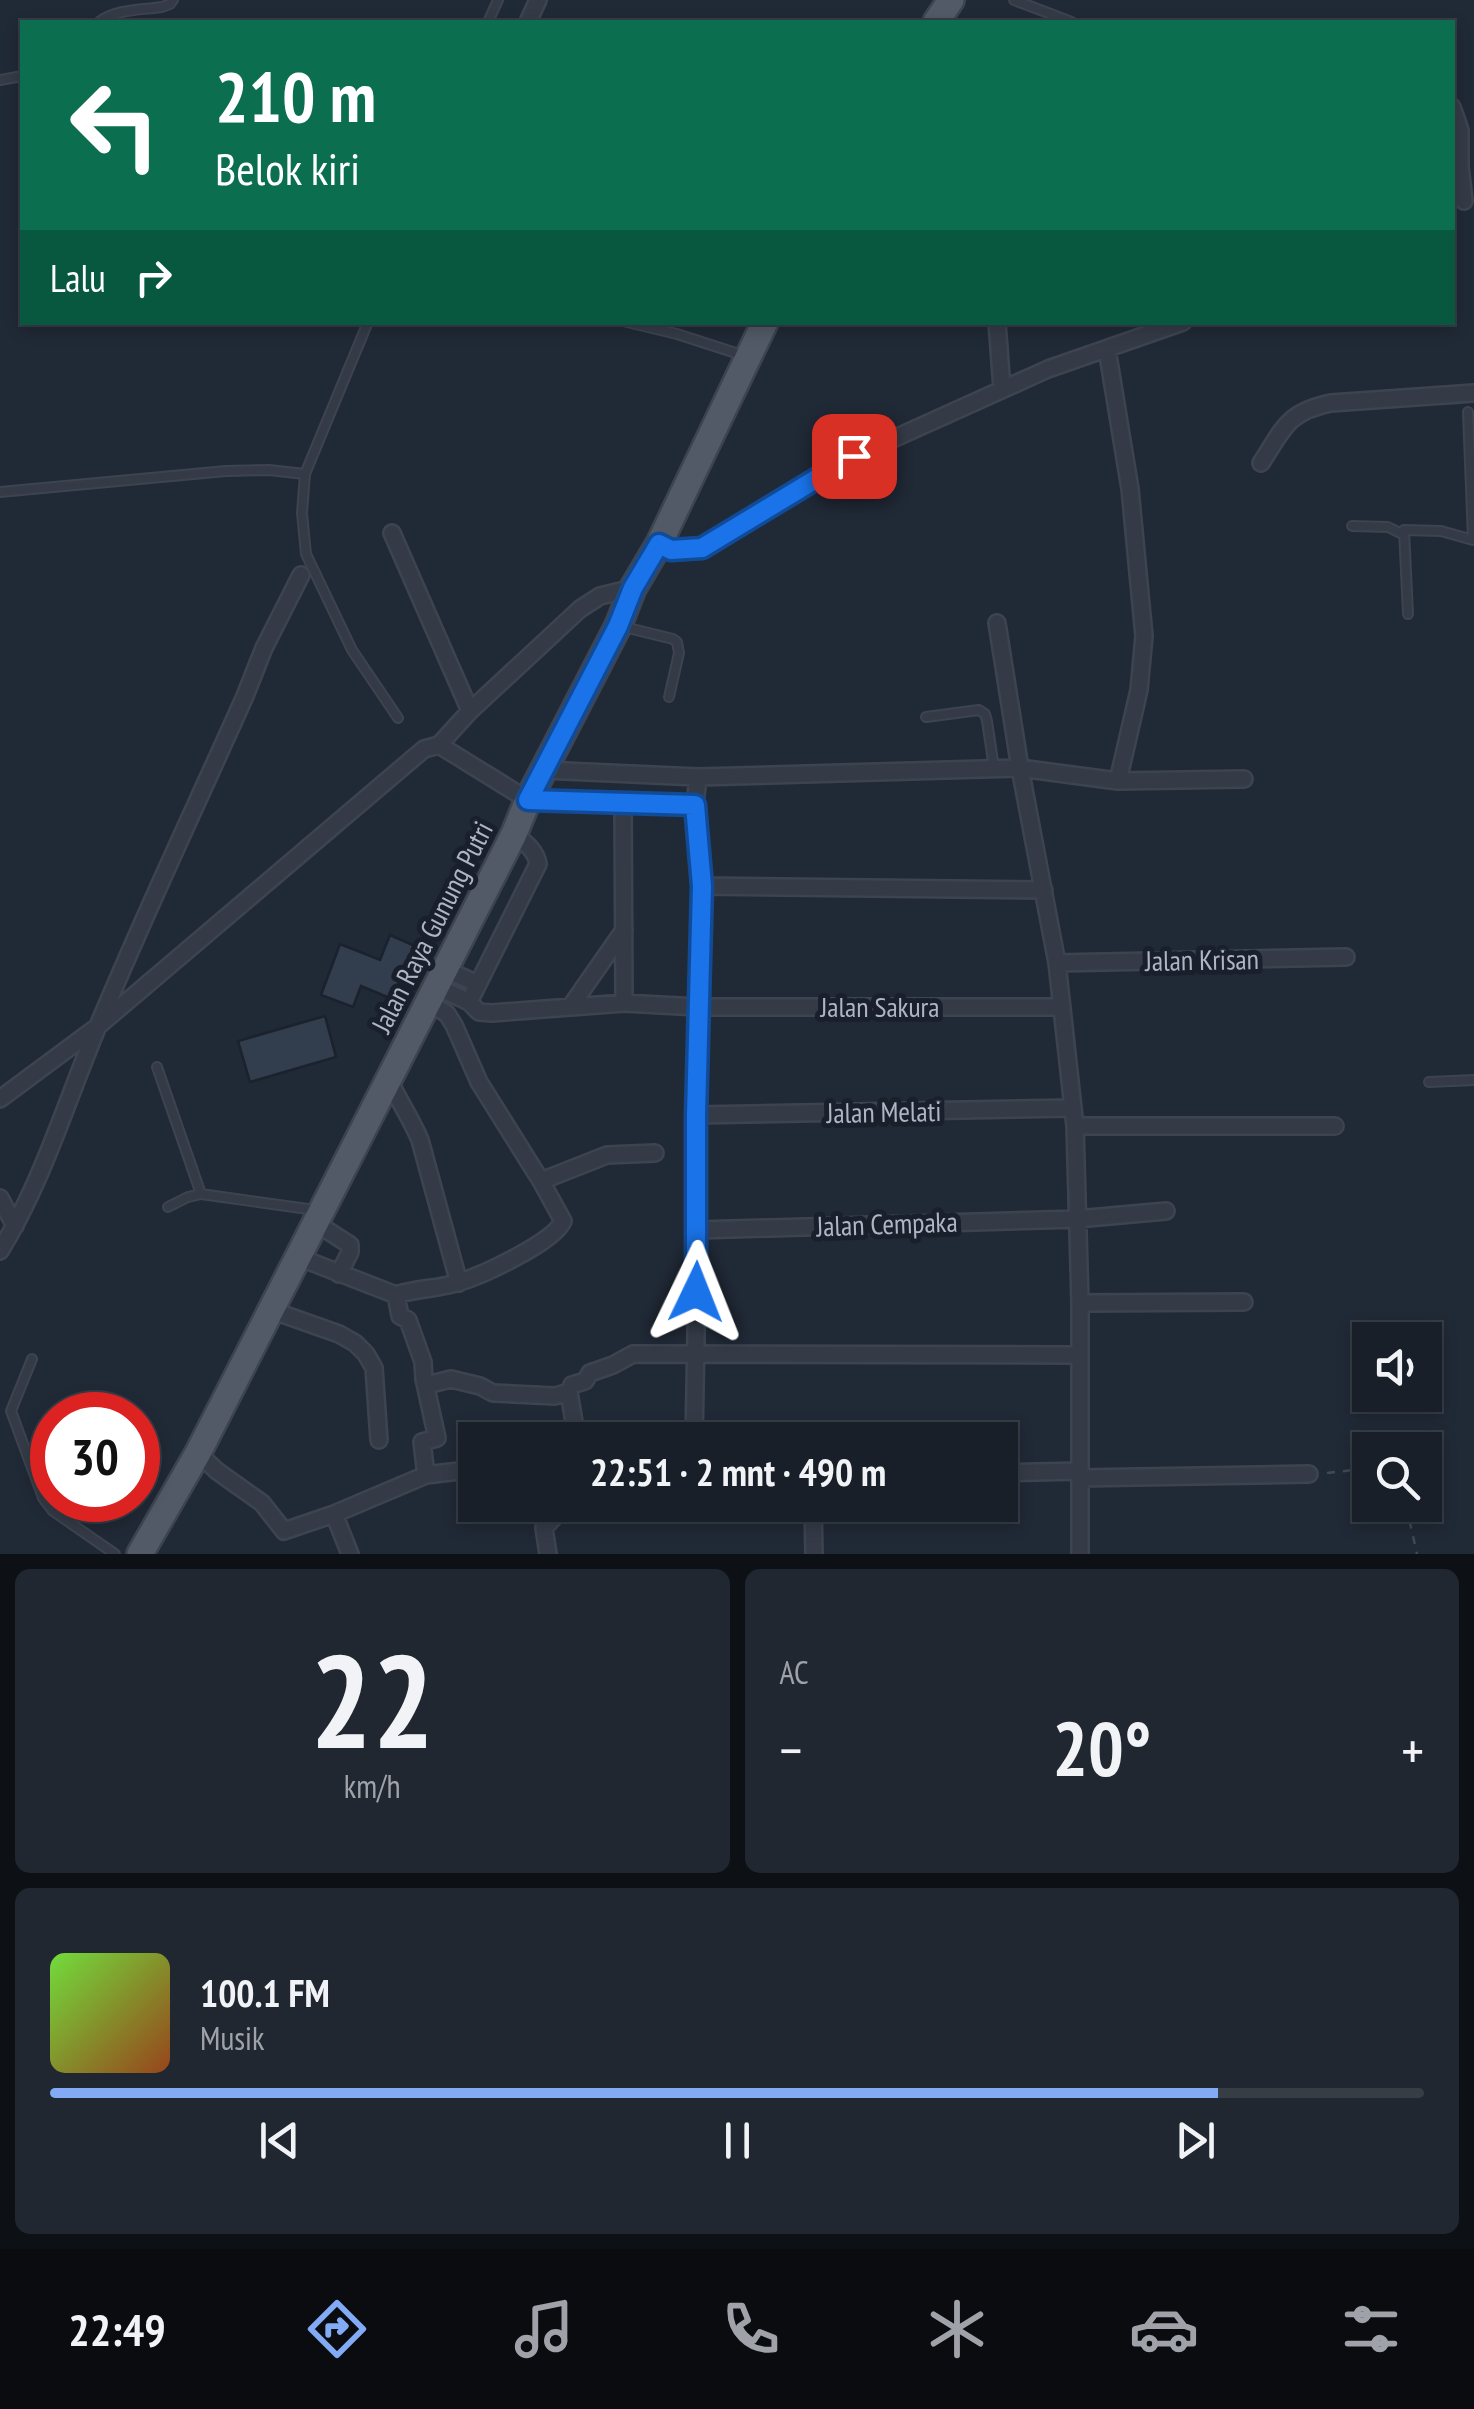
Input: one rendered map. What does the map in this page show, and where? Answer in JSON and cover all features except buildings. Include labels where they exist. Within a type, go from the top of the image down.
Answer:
[{"type":"main road","name":"Jalan Raya Gunung Putri","points":[[140,1554],[198,1452],[514,834],[764,325]]},
{"type":"street","points":[[1455,116],[1460,130],[1464,201]]},
{"type":"street","points":[[997,325],[1002,388]]},
{"type":"street","points":[[659,544],[671,550],[702,548],[842,462],[1002,388],[1176,325]]},
{"type":"street","points":[[1108,349],[1130,489],[1144,636],[1139,690],[1118,781]]},
{"type":"street","points":[[1261,463],[1300,411],[1330,403],[1474,393]]},
{"type":"street","points":[[392,533],[470,711]]},
{"type":"street","points":[[0,1252],[48,1155],[98,1027],[264,648],[302,575]]},
{"type":"street","points":[[0,1099],[98,1027],[424,749],[439,745],[580,609],[600,596],[633,588]]},
{"type":"street","points":[[998,623],[1020,768],[1057,963],[1076,1126],[1080,1554]]},
{"type":"street","points":[[439,745],[528,800],[695,805]]},
{"type":"street","points":[[543,770],[698,777],[1020,768],[1118,781],[1244,780]]},
{"type":"street","points":[[694,1422],[702,886],[695,805],[698,777]]},
{"type":"street","points":[[624,801],[624,1004]]},
{"type":"street","points":[[469,1002],[538,864],[532,850],[514,834]]},
{"type":"street","points":[[702,886],[1044,890]]},
{"type":"street","points":[[571,1006],[624,930]]},
{"type":"street","name":"Jalan Krisan","points":[[1057,963],[1346,956]]},
{"type":"street","points":[[298,1257],[396,1294],[459,1283],[500,1265],[560,1229],[563,1220],[478,1082],[435,986],[478,984]]},
{"type":"street","name":"Jalan Sakura","points":[[435,986],[469,1002],[479,1012],[492,1013],[624,1004],[1062,1007]]},
{"type":"street","points":[[388,1078],[420,1140],[459,1283]]},
{"type":"street","name":"Jalan Melati","points":[[696,1115],[1072,1108]]},
{"type":"street","points":[[1076,1126],[1336,1126]]},
{"type":"street","points":[[541,1181],[607,1155],[654,1153]]},
{"type":"street","points":[[0,1198],[15,1226]]},
{"type":"street","name":"Jalan Cempaka","points":[[698,1230],[1077,1218],[1166,1211]]},
{"type":"street","points":[[319,1217],[350,1245],[338,1274]]},
{"type":"street","points":[[396,1294],[400,1316],[408,1320],[423,1362],[437,1438],[422,1442],[426,1475]]},
{"type":"street","points":[[1080,1302],[1244,1302]]},
{"type":"street","points":[[271,1310],[339,1334],[366,1354],[374,1368],[379,1440]]},
{"type":"street","points":[[426,1385],[451,1378],[493,1393],[555,1396],[568,1392],[590,1373],[614,1366],[633,1354],[1079,1355]]},
{"type":"street","points":[[568,1392],[574,1422]]},
{"type":"street","points":[[198,1452],[217,1471],[262,1502],[284,1531],[426,1475],[458,1470]]},
{"type":"street","points":[[1018,1473],[1309,1474]]},
{"type":"street","points":[[334,1514],[350,1554]]},
{"type":"street","points":[[548,1554],[544,1528],[549,1522]]},
{"type":"street","points":[[813,1522],[814,1554]]},
{"type":"lane","points":[[101,20],[113,14],[162,7],[173,0]]},
{"type":"lane","points":[[1014,0],[1067,20]]},
{"type":"lane","points":[[367,325],[305,474],[302,512],[306,554],[352,650],[398,718]]},
{"type":"lane","points":[[639,325],[747,357]]},
{"type":"lane","points":[[1352,526],[1388,526],[1400,533],[1441,531],[1474,540],[1468,412]]},
{"type":"lane","points":[[0,492],[226,471],[305,474]]},
{"type":"lane","points":[[1404,530],[1408,614]]},
{"type":"lane","points":[[618,626],[677,642],[679,653],[669,697]]},
{"type":"lane","points":[[926,717],[980,710],[987,721],[994,768]]},
{"type":"lane","points":[[157,1067],[201,1194]]},
{"type":"lane","points":[[1429,1082],[1474,1080]]},
{"type":"lane","points":[[168,1207],[201,1194],[319,1217]]},
{"type":"lane","points":[[32,1359],[10,1412],[43,1498],[52,1511],[115,1554]]},
{"type":"path","points":[[1309,1474],[1352,1470]]},
{"type":"path","points":[[1410,1522],[1417,1554]]},
{"type":"route","points":[[696,1292],[702,886],[695,805],[528,800],[618,626],[633,588],[659,544],[671,550],[686,550],[716,542],[854,456]]}]
